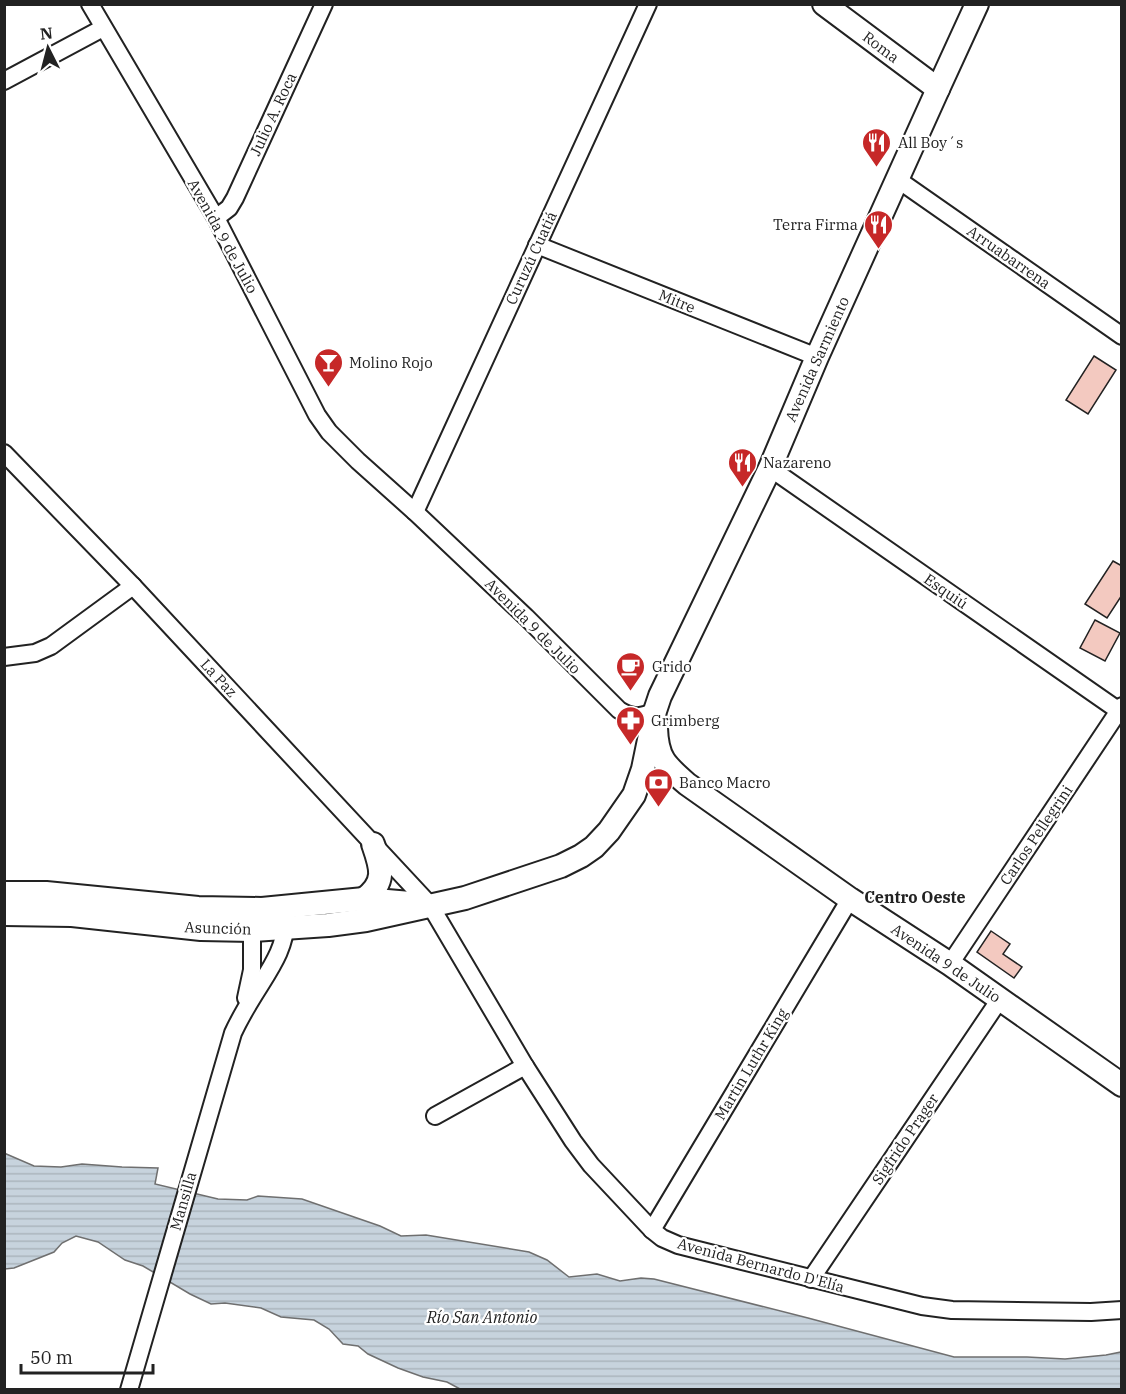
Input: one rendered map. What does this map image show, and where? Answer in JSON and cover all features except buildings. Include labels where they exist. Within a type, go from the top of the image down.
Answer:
[{"type":"main road","name":"Roma","points":[[824,4],[938,89]]},
{"type":"main road","name":"Avenida Sarmiento","points":[[655,711],[660,696],[770,468],[817,357],[977,4]]},
{"type":"main road","name":"Avenida 9 de Julio","points":[[655,711],[656,741],[660,753],[669,769],[687,784],[850,899],[950,964],[1122,1085]]},
{"type":"main road","name":"Asunción","points":[[4,893],[46,893],[276,914],[328,925],[366,920],[475,894],[561,866],[594,847],[609,831],[634,795],[644,769],[655,711]]},
{"type":"main road","name":"Asunción","points":[[634,795],[660,781],[687,784]]},
{"type":"main road","points":[[364,899],[372,894],[381,878],[373,844]]},
{"type":"main road","name":"Asunción","points":[[4,914],[72,915],[181,927],[252,930],[276,914],[364,899],[430,905]]},
{"type":"street","name":"Avenida 9 de Julio","points":[[90,4],[216,218],[317,415],[329,432],[526,617],[619,710],[636,717],[655,711]]},
{"type":"street","name":"Julio A. Roca","points":[[216,218],[229,208],[235,198],[324,4]]},
{"type":"street","name":"Curuzú Cuatiá","points":[[415,512],[648,4]]},
{"type":"street","points":[[4,81],[103,28]]},
{"type":"street","name":"Arruabarrena","points":[[897,178],[1122,336]]},
{"type":"street","name":"Mitre","points":[[537,244],[817,357]]},
{"type":"street","name":"La Paz","points":[[4,453],[133,586],[430,905]]},
{"type":"street","name":"Esquiú","points":[[770,468],[1120,710]]},
{"type":"street","points":[[4,657],[35,653],[51,646],[133,586]]},
{"type":"street","name":"Carlos Pellegrini","points":[[950,964],[1120,710]]},
{"type":"street","name":"Martin Luthr King","points":[[652,1230],[850,899]]},
{"type":"street","name":"Avenida Bernardo D'Elía","points":[[430,905],[525,1066],[573,1141],[591,1165],[662,1238],[678,1245],[922,1306],[952,1310],[1091,1312],[1122,1310]]},
{"type":"street","name":"Mansilla","points":[[129,1389],[233,1033],[275,960],[282,943],[276,914]]},
{"type":"street","name":"Mansilla","points":[[242,1014],[251,981],[252,930]]},
{"type":"street","name":"Sigfrido Prager","points":[[811,1279],[1000,999]]},
{"type":"street","points":[[435,1116],[525,1066]]},
{"type":"water","name":"Río San Antonio","points":[[4,1153],[34,1166],[61,1167],[82,1164],[158,1168],[155,1184],[218,1199],[247,1200],[258,1196],[302,1199],[380,1226],[401,1236],[426,1235],[529,1252],[547,1260],[569,1277],[597,1274],[620,1281],[654,1279],[954,1357],[1065,1359],[1121,1352],[1121,1389],[460,1389],[447,1382],[398,1368],[368,1354],[358,1346],[343,1344],[329,1329],[314,1320],[281,1317],[261,1308],[225,1303],[211,1304],[143,1266],[125,1260],[98,1242],[76,1236],[62,1243],[54,1252],[14,1268],[5,1269]]},
{"type":"place","name":"All Boy´s","points":[[877,168]]},
{"type":"place","name":"Terra Firma","points":[[879,250]]},
{"type":"place","name":"Molino Rojo","points":[[328,388]]},
{"type":"place","name":"Nazareno","points":[[742,488]]},
{"type":"place","name":"Grido","points":[[631,692]]},
{"type":"place","name":"Grimberg","points":[[630,746]]},
{"type":"place","name":"Banco Macro","points":[[658,808]]},
{"type":"district","name":"Centro Oeste","points":[[915,897]]}]
